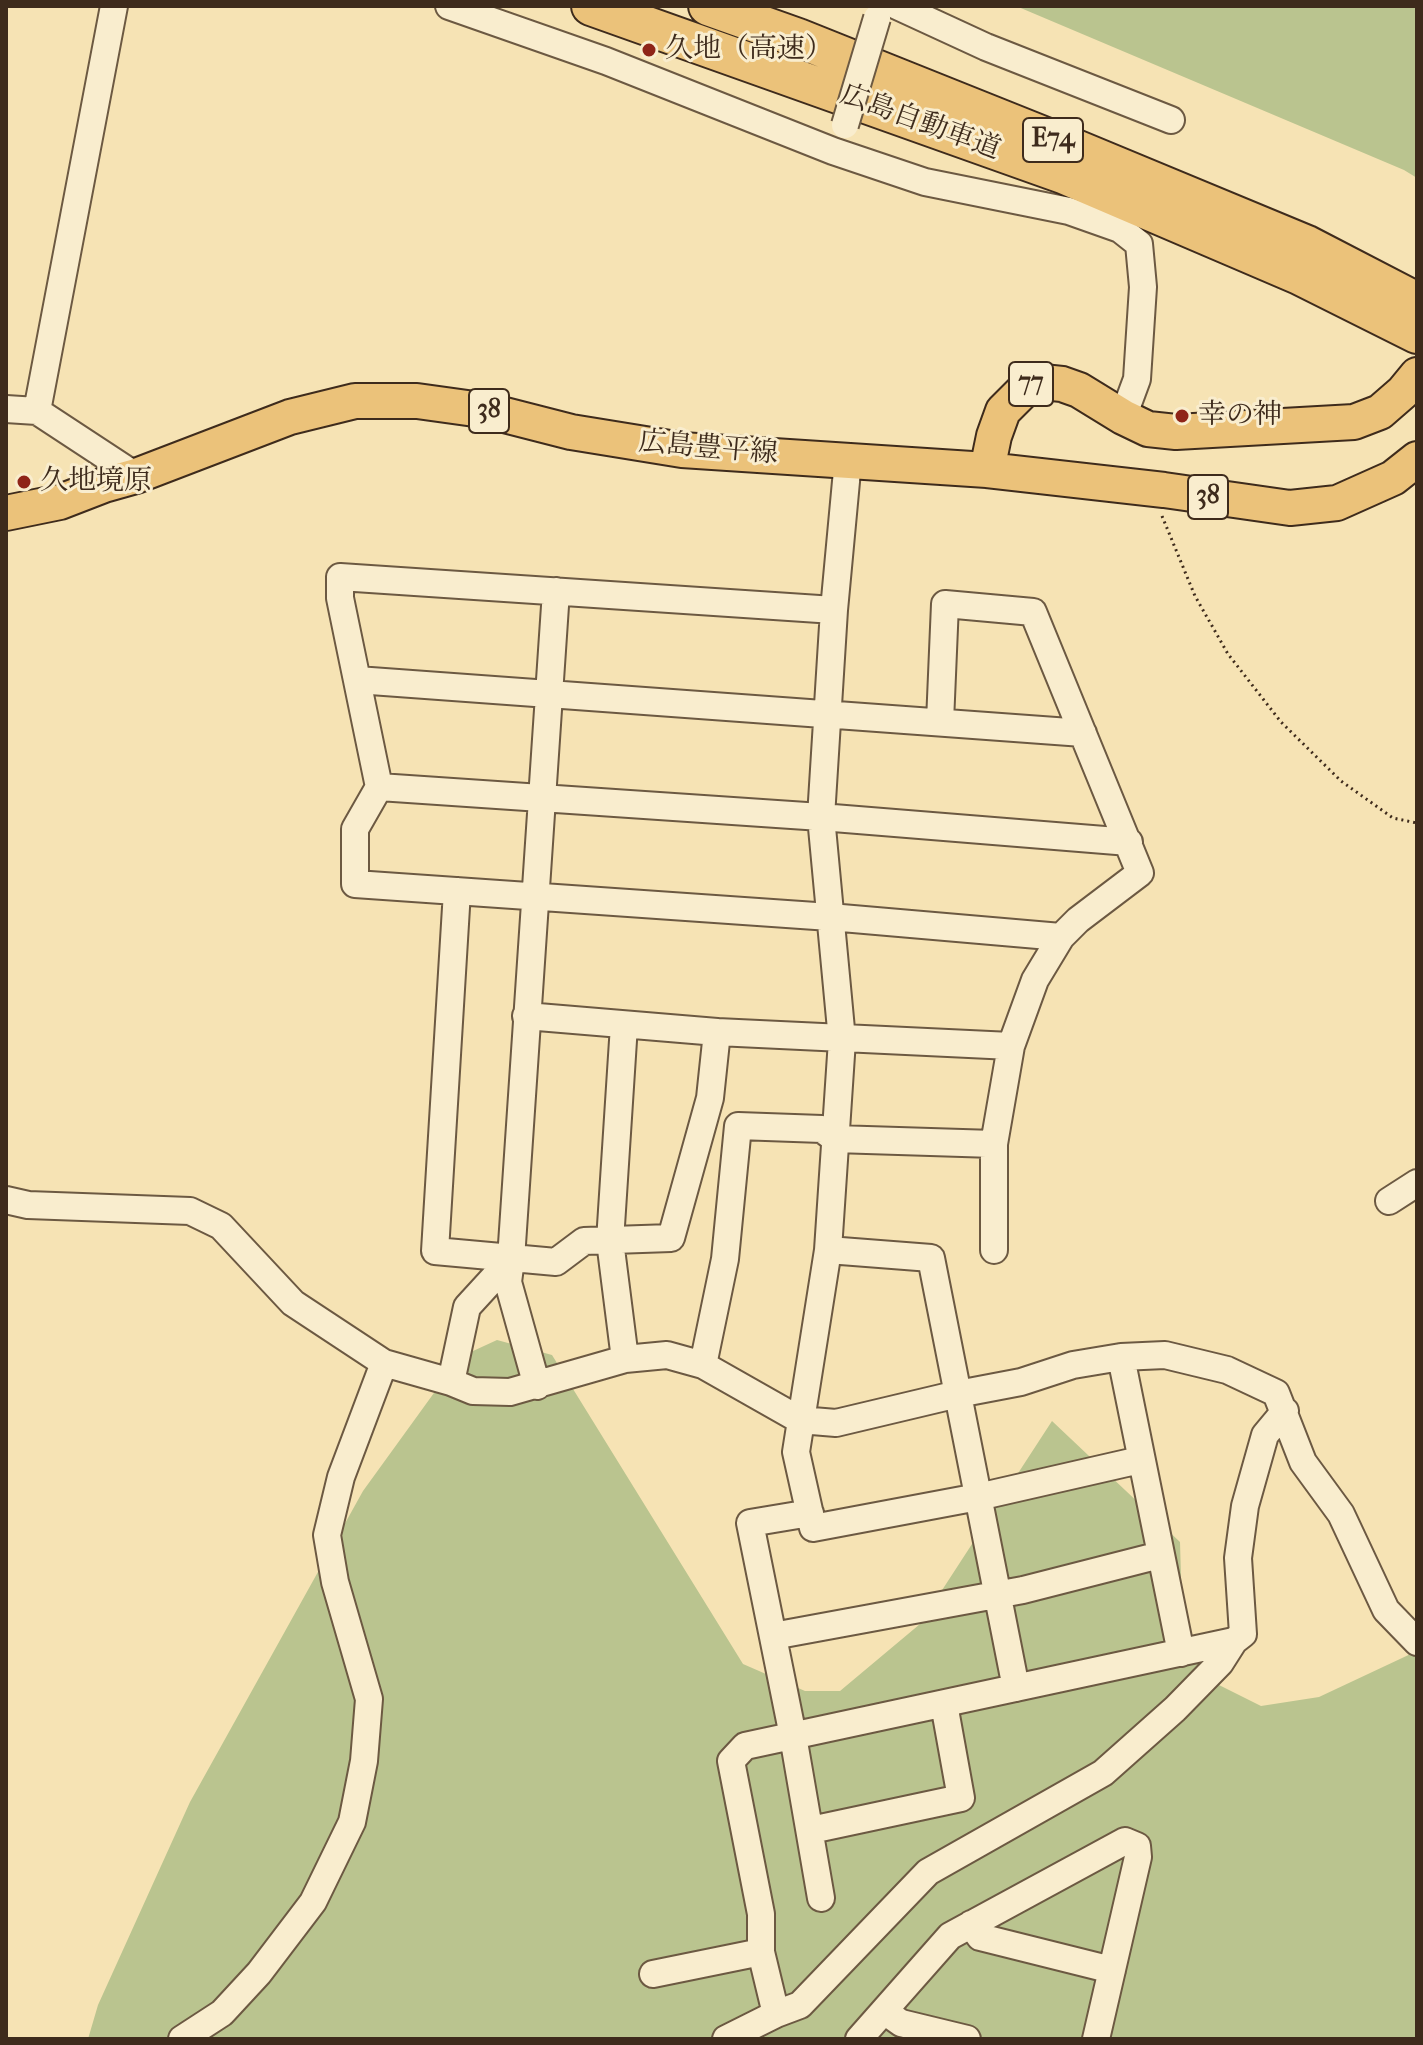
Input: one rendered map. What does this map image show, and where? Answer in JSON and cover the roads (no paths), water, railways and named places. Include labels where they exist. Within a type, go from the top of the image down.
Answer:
[{"type":"highway","name":"広島自動車道","points":[[591,6],[843,110],[1063,174],[1417,302]]},
{"type":"highway","name":"広島自動車道","points":[[708,6],[798,38],[1073,148],[1303,260],[1417,334]]},
{"type":"main road","name":"77","points":[[987,470],[1003,411],[1029,385],[1043,382],[1062,384],[1079,390],[1148,429],[1176,432],[1354,422],[1380,412],[1417,375]]},
{"type":"main road","name":"広島豊平線","points":[[6,513],[60,502],[290,417],[355,401],[417,401],[474,409],[571,432],[682,450],[987,470],[1290,508],[1337,503],[1393,478],[1417,459]]},
{"type":"street","points":[[37,411],[114,6]]},
{"type":"street","points":[[449,6],[606,61],[833,151],[925,182],[1069,211],[1120,229],[1139,244],[1143,287],[1137,379],[1123,417]]},
{"type":"street","points":[[582,6],[641,37],[843,110]]},
{"type":"street","points":[[731,6],[798,38]]},
{"type":"street","points":[[833,151],[843,110],[886,10],[1171,120]]},
{"type":"street","points":[[6,409],[37,411],[136,476]]},
{"type":"street","points":[[848,460],[834,610],[821,817],[842,1040],[828,1250],[796,1452],[813,1528],[978,1497],[1140,1460]]},
{"type":"street","points":[[834,610],[340,577],[340,598],[379,787],[355,829],[355,884],[830,917],[1061,937]]},
{"type":"street","points":[[537,1386],[508,1282],[556,591]]},
{"type":"street","points":[[940,722],[945,604],[1033,612],[1140,873],[1078,920],[1061,937],[1035,980],[1011,1046],[994,1144],[994,1250]]},
{"type":"street","points":[[357,680],[1083,733]]},
{"type":"street","points":[[379,787],[821,817],[1129,842]]},
{"type":"street","points":[[457,891],[435,1251],[556,1262],[584,1241],[671,1238],[710,1098],[717,1032]]},
{"type":"street","points":[[526,1016],[842,1040],[1011,1046]]},
{"type":"street","points":[[624,1025],[610,1241],[625,1359]]},
{"type":"street","points":[[703,1365],[725,1259],[738,1126],[822,1129],[835,1139],[994,1144]]},
{"type":"street","points":[[1389,1201],[1417,1183]]},
{"type":"street","points":[[6,1200],[28,1205],[190,1211],[221,1226],[293,1303],[384,1363],[473,1391],[510,1392],[625,1359],[667,1355],[703,1365],[800,1420],[836,1423],[1021,1382],[1073,1365],[1121,1357],[1165,1355],[1227,1370],[1276,1393],[1303,1462],[1341,1514],[1386,1610],[1417,1642]]},
{"type":"street","points":[[828,1250],[931,1258],[1016,1688]]},
{"type":"street","points":[[451,1382],[467,1307],[511,1259]]},
{"type":"street","points":[[1121,1357],[1181,1653]]},
{"type":"street","points":[[182,2039],[222,2013],[259,1973],[313,1902],[352,1822],[364,1761],[369,1699],[335,1582],[327,1535],[341,1477],[384,1363]]},
{"type":"street","points":[[726,2039],[800,2005],[928,1872],[1103,1773],[1175,1709],[1220,1663],[1234,1641],[1243,1634],[1238,1558],[1245,1506],[1265,1435],[1285,1411]]},
{"type":"street","points":[[810,1513],[750,1523],[811,1830],[821,1898]]},
{"type":"street","points":[[773,1636],[996,1595],[1160,1555]]},
{"type":"street","points":[[776,2014],[761,1952],[761,1914],[731,1761],[745,1746],[1234,1641]]},
{"type":"street","points":[[811,1830],[961,1798],[944,1704]]},
{"type":"street","points":[[859,2039],[950,1936],[1125,1841],[1137,1846],[1138,1857],[1096,2039]]},
{"type":"street","points":[[971,1924],[980,1937],[1112,1970]]},
{"type":"street","points":[[653,1974],[761,1952]]},
{"type":"street","points":[[884,2011],[901,2023],[967,2039]]},
{"type":"place","name":"久地（高速）","points":[[649,50]]},
{"type":"place","name":"幸の神","points":[[1182,416]]},
{"type":"place","name":"久地境原","points":[[24,482]]}]
